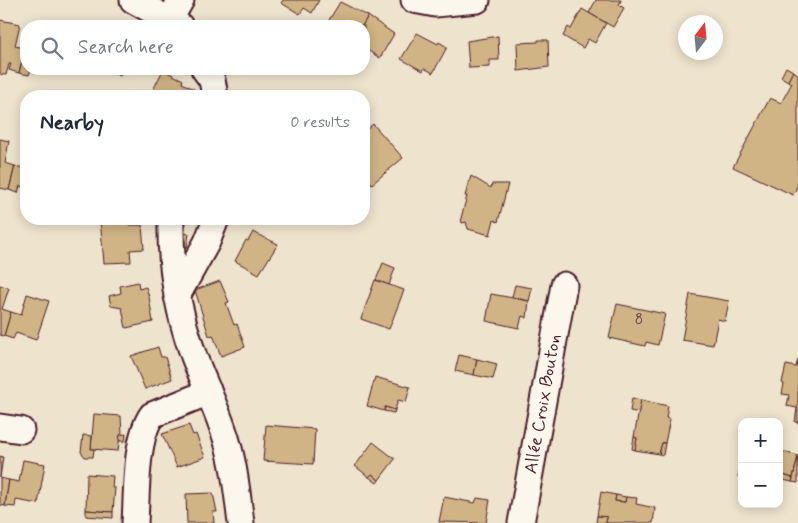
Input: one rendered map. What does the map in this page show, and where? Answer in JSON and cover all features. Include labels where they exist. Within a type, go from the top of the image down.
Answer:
[{"type":"street","points":[[133,0],[177,15]]},
{"type":"street","points":[[414,0],[435,4],[477,0]]},
{"type":"street","points":[[208,75],[212,80],[214,90]]},
{"type":"street","points":[[171,225],[171,253],[177,296],[191,350],[224,431],[236,484],[241,523]]},
{"type":"street","points":[[177,296],[207,242],[214,225]]},
{"type":"street","name":"Allée Croix Bouton","points":[[521,523],[564,285]]},
{"type":"street","points":[[135,523],[142,444],[148,421],[157,412],[209,392]]},
{"type":"building","points":[[283,0],[319,0],[312,13],[304,8],[300,14],[281,3]]},
{"type":"building","points":[[596,0],[621,0],[619,5],[624,8],[613,27],[589,13]]},
{"type":"building","points":[[340,2],[368,16],[366,20],[329,20]]},
{"type":"building","points":[[582,9],[606,23],[595,43],[588,39],[583,48],[563,36],[568,27],[571,29]]},
{"type":"building","points":[[368,16],[394,34],[380,58],[370,52],[370,20],[366,20]]},
{"type":"building","points":[[0,20],[20,24],[15,46],[20,47],[20,69],[19,73],[9,70],[11,64],[9,64],[6,75],[0,74]]},
{"type":"building","points":[[417,33],[447,47],[433,73],[424,68],[423,71],[401,59]]},
{"type":"building","points":[[498,36],[499,60],[490,60],[490,67],[469,68],[467,41]]},
{"type":"building","points":[[538,40],[548,40],[549,67],[518,71],[517,43],[538,42]]},
{"type":"building","points":[[786,67],[793,71],[788,81],[781,77]]},
{"type":"building","points":[[793,71],[798,74],[798,184],[793,195],[733,167],[770,98],[781,103],[792,83],[788,81]]},
{"type":"building","points":[[160,75],[173,75],[183,80],[182,83],[194,89],[193,90],[153,90]]},
{"type":"building","points":[[373,124],[403,158],[372,184],[370,182],[370,127]]},
{"type":"building","points":[[0,139],[9,141],[5,163],[15,166],[9,190],[0,188]]},
{"type":"building","points":[[15,166],[20,167],[18,193],[9,190]]},
{"type":"building","points":[[471,176],[491,188],[492,184],[508,184],[498,222],[494,220],[490,235],[468,229],[466,222],[462,223],[461,218],[467,196],[465,196]]},
{"type":"building","points":[[101,225],[142,225],[144,249],[130,250],[131,262],[104,263]]},
{"type":"building","points":[[180,232],[189,234],[187,247],[178,245]]},
{"type":"building","points":[[253,232],[278,244],[259,274],[235,261],[246,240],[248,241]]},
{"type":"building","points":[[383,263],[395,268],[389,285],[376,280]]},
{"type":"building","points":[[375,280],[404,290],[389,329],[361,319]]},
{"type":"building","points":[[220,281],[229,302],[226,303],[234,325],[237,324],[245,347],[221,356],[213,335],[209,336],[195,290]]},
{"type":"building","points":[[138,282],[139,289],[146,287],[153,322],[126,328],[122,308],[111,306],[109,296],[121,293],[120,286]]},
{"type":"building","points":[[0,285],[9,288],[2,309],[11,312],[4,336],[0,335]]},
{"type":"building","points":[[515,285],[532,288],[529,301],[512,297]]},
{"type":"building","points":[[27,294],[49,301],[36,340],[16,333],[13,339],[4,336],[11,312],[21,315]]},
{"type":"building","points":[[491,294],[529,301],[527,318],[522,316],[519,328],[486,321]]},
{"type":"building","points":[[690,294],[729,301],[725,321],[718,319],[713,345],[682,340]]},
{"type":"building","points":[[617,304],[665,314],[658,345],[646,342],[645,346],[609,338]]},
{"type":"building","points":[[158,347],[161,357],[165,357],[172,379],[145,389],[131,356]]},
{"type":"building","points":[[459,355],[477,359],[474,375],[455,371]]},
{"type":"building","points":[[477,359],[497,364],[493,379],[474,375]]},
{"type":"building","points":[[798,359],[798,423],[795,422],[797,408],[787,406],[789,395],[782,394],[784,384],[782,383],[786,365],[796,367]]},
{"type":"building","points":[[375,377],[410,387],[406,402],[398,400],[395,410],[385,407],[384,411],[367,406]]},
{"type":"building","points":[[632,398],[641,400],[639,413],[630,411]]},
{"type":"building","points":[[641,400],[668,406],[666,418],[670,419],[665,443],[662,443],[659,454],[635,450],[637,438],[634,437]]},
{"type":"building","points":[[385,407],[395,410],[394,413],[384,411]]},
{"type":"building","points":[[94,414],[121,416],[122,434],[120,435],[118,451],[91,449]]},
{"type":"building","points":[[189,425],[193,435],[196,434],[205,457],[177,467],[162,434]]},
{"type":"building","points":[[266,425],[315,429],[313,464],[263,461]]},
{"type":"building","points":[[126,434],[125,441],[119,441],[120,435]]},
{"type":"building","points":[[83,435],[92,436],[91,449],[94,449],[93,457],[85,457],[81,452]]},
{"type":"building","points":[[634,437],[637,438],[635,450],[632,449]]},
{"type":"building","points":[[373,442],[395,459],[379,480],[372,474],[369,477],[355,466]]},
{"type":"building","points":[[662,443],[665,443],[663,455],[659,454]]},
{"type":"building","points":[[783,452],[798,456],[793,478],[783,475]]},
{"type":"building","points":[[0,456],[3,457],[0,478]]},
{"type":"building","points":[[798,457],[798,483],[792,482]]},
{"type":"building","points":[[23,460],[45,464],[38,504],[16,500],[15,507],[5,506],[9,480],[19,482]]},
{"type":"building","points":[[87,474],[113,476],[112,488],[115,488],[113,512],[86,510]]},
{"type":"building","points":[[372,474],[379,480],[377,483],[369,477]]},
{"type":"building","points":[[783,475],[793,478],[792,482],[783,480]]},
{"type":"building","points":[[0,478],[9,480],[5,506],[0,505]]},
{"type":"building","points":[[601,492],[616,495],[615,501],[625,502],[626,497],[637,498],[636,504],[655,508],[653,523],[606,523],[607,517],[597,516]]},
{"type":"building","points":[[213,493],[217,512],[213,512],[214,523],[187,523],[186,494]]},
{"type":"building","points":[[616,495],[626,497],[625,502],[615,501]]},
{"type":"building","points":[[444,497],[475,503],[477,498],[490,500],[486,523],[439,522]]},
{"type":"building","points":[[86,510],[113,512],[113,518],[86,516]]},
{"type":"building","points":[[597,516],[607,517],[606,523],[596,523]]}]
